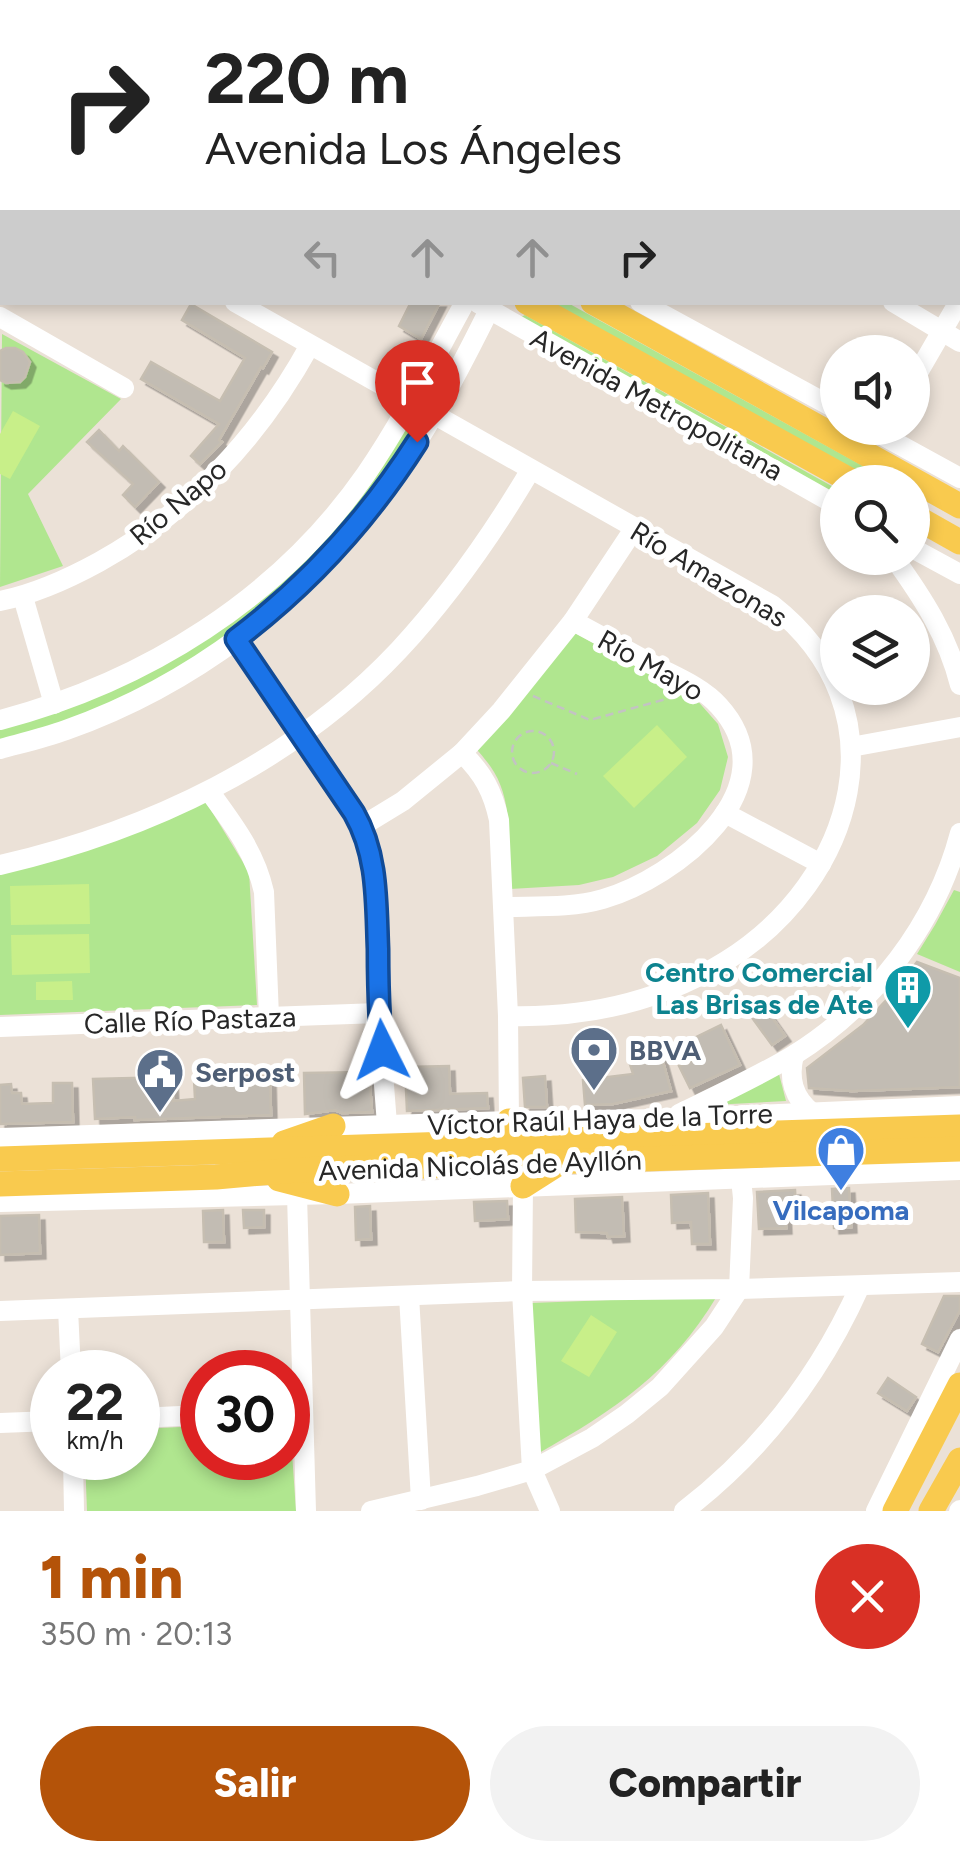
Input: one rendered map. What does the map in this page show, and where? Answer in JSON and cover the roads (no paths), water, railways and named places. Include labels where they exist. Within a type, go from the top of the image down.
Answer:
[{"type":"main road","name":"Avenida Metropolitana","points":[[532,305],[822,465]]},
{"type":"main road","name":"Avenida Metropolitana","points":[[598,305],[960,506]]},
{"type":"main road","points":[[930,526],[960,542]]},
{"type":"main road","points":[[509,1121],[560,1152],[524,1186]]},
{"type":"main road","points":[[260,1162],[334,1126]]},
{"type":"main road","name":"Avenida Nicolás de Ayllón","points":[[0,1159],[260,1162],[314,1170],[960,1127]]},
{"type":"main road","name":"Avenida Nicolás de Ayllón","points":[[560,1152],[960,1149]]},
{"type":"main road","points":[[260,1162],[336,1194]]},
{"type":"main road","name":"Avenida Nicolás de Ayllón","points":[[0,1184],[260,1162]]},
{"type":"main road","points":[[891,1499],[935,1434],[960,1385]]},
{"type":"main road","points":[[935,1434],[935,1456],[941,1465],[950,1468],[958,1462]]},
{"type":"main road","points":[[931,1511],[958,1462]]},
{"type":"street","name":"Río Amazonas","points":[[240,305],[772,605],[799,628],[821,656],[838,688],[851,747],[843,817],[820,864],[795,901],[764,933],[725,961],[681,985],[634,1002],[585,1013],[508,1016]]},
{"type":"street","points":[[0,720],[124,676],[174,649],[222,620],[292,561],[344,503],[383,448],[462,305]]},
{"type":"street","points":[[0,749],[63,731],[126,705],[236,639],[291,595],[341,545],[392,481],[432,415],[486,305]]},
{"type":"street","name":"Avenida Metropolitana","points":[[486,305],[820,496]]},
{"type":"street","points":[[646,305],[820,400]]},
{"type":"street","points":[[897,305],[960,342]]},
{"type":"street","points":[[930,350],[958,308]]},
{"type":"street","points":[[0,318],[124,388]]},
{"type":"street","name":"Río Napo","points":[[0,601],[23,597],[114,554],[194,495],[260,425],[310,345]]},
{"type":"street","points":[[905,445],[960,478]]},
{"type":"street","points":[[0,865],[140,821],[209,792],[300,734],[375,674],[419,628],[487,541],[530,471]]},
{"type":"street","points":[[362,826],[403,801],[462,753],[573,622],[634,529]]},
{"type":"street","points":[[930,558],[960,574]]},
{"type":"street","points":[[906,575],[942,632],[960,685]]},
{"type":"street","points":[[23,597],[54,704]]},
{"type":"street","name":"Río Mayo","points":[[504,907],[566,906],[602,899],[661,873],[713,831],[739,783],[742,761],[738,737],[727,715],[710,697],[573,622]]},
{"type":"street","points":[[236,639],[362,826],[373,864],[387,1124]]},
{"type":"street","points":[[851,747],[960,727]]},
{"type":"street","points":[[462,753],[487,781],[499,820],[509,1121]]},
{"type":"street","points":[[209,792],[241,835],[260,872],[269,1017]]},
{"type":"street","points":[[725,813],[820,864]]},
{"type":"street","points":[[667,1120],[794,1055],[844,1018],[894,966],[954,874],[960,834]]},
{"type":"street","name":"Calle Río Pastaza","points":[[0,1028],[379,1013]]},
{"type":"street","points":[[794,1055],[791,1081],[802,1104],[812,1113]]},
{"type":"street","name":"Víctor Raúl Haya de la Torre","points":[[0,1138],[387,1124],[667,1120],[960,1106]]},
{"type":"street","points":[[0,1202],[336,1194],[960,1170]]},
{"type":"street","points":[[371,1511],[532,1470],[592,1438],[660,1387],[714,1328],[739,1289],[740,1179]]},
{"type":"street","points":[[524,1186],[522,1291],[532,1470],[550,1511]]},
{"type":"street","points":[[297,1195],[298,1350]]},
{"type":"street","points":[[0,1311],[522,1291],[960,1282]]},
{"type":"street","points":[[684,1511],[748,1454],[790,1406],[823,1358],[860,1286]]},
{"type":"street","points":[[409,1296],[420,1500]]},
{"type":"street","points":[[68,1308],[69,1350]]},
{"type":"street","points":[[876,1511],[891,1499],[960,1339]]},
{"type":"street","points":[[0,1423],[30,1422]]},
{"type":"street","points":[[73,1480],[74,1511]]},
{"type":"street","points":[[303,1480],[306,1511]]},
{"type":"street","points":[[858,1511],[891,1499]]},
{"type":"place","name":"Centro Comercial Las Brisas de Ate","points":[[908,1030]]},
{"type":"place","name":"BBVA","points":[[594,1092]]},
{"type":"place","name":"Serpost","points":[[160,1114]]},
{"type":"place","name":"Vilcapoma","points":[[841,1192]]}]
